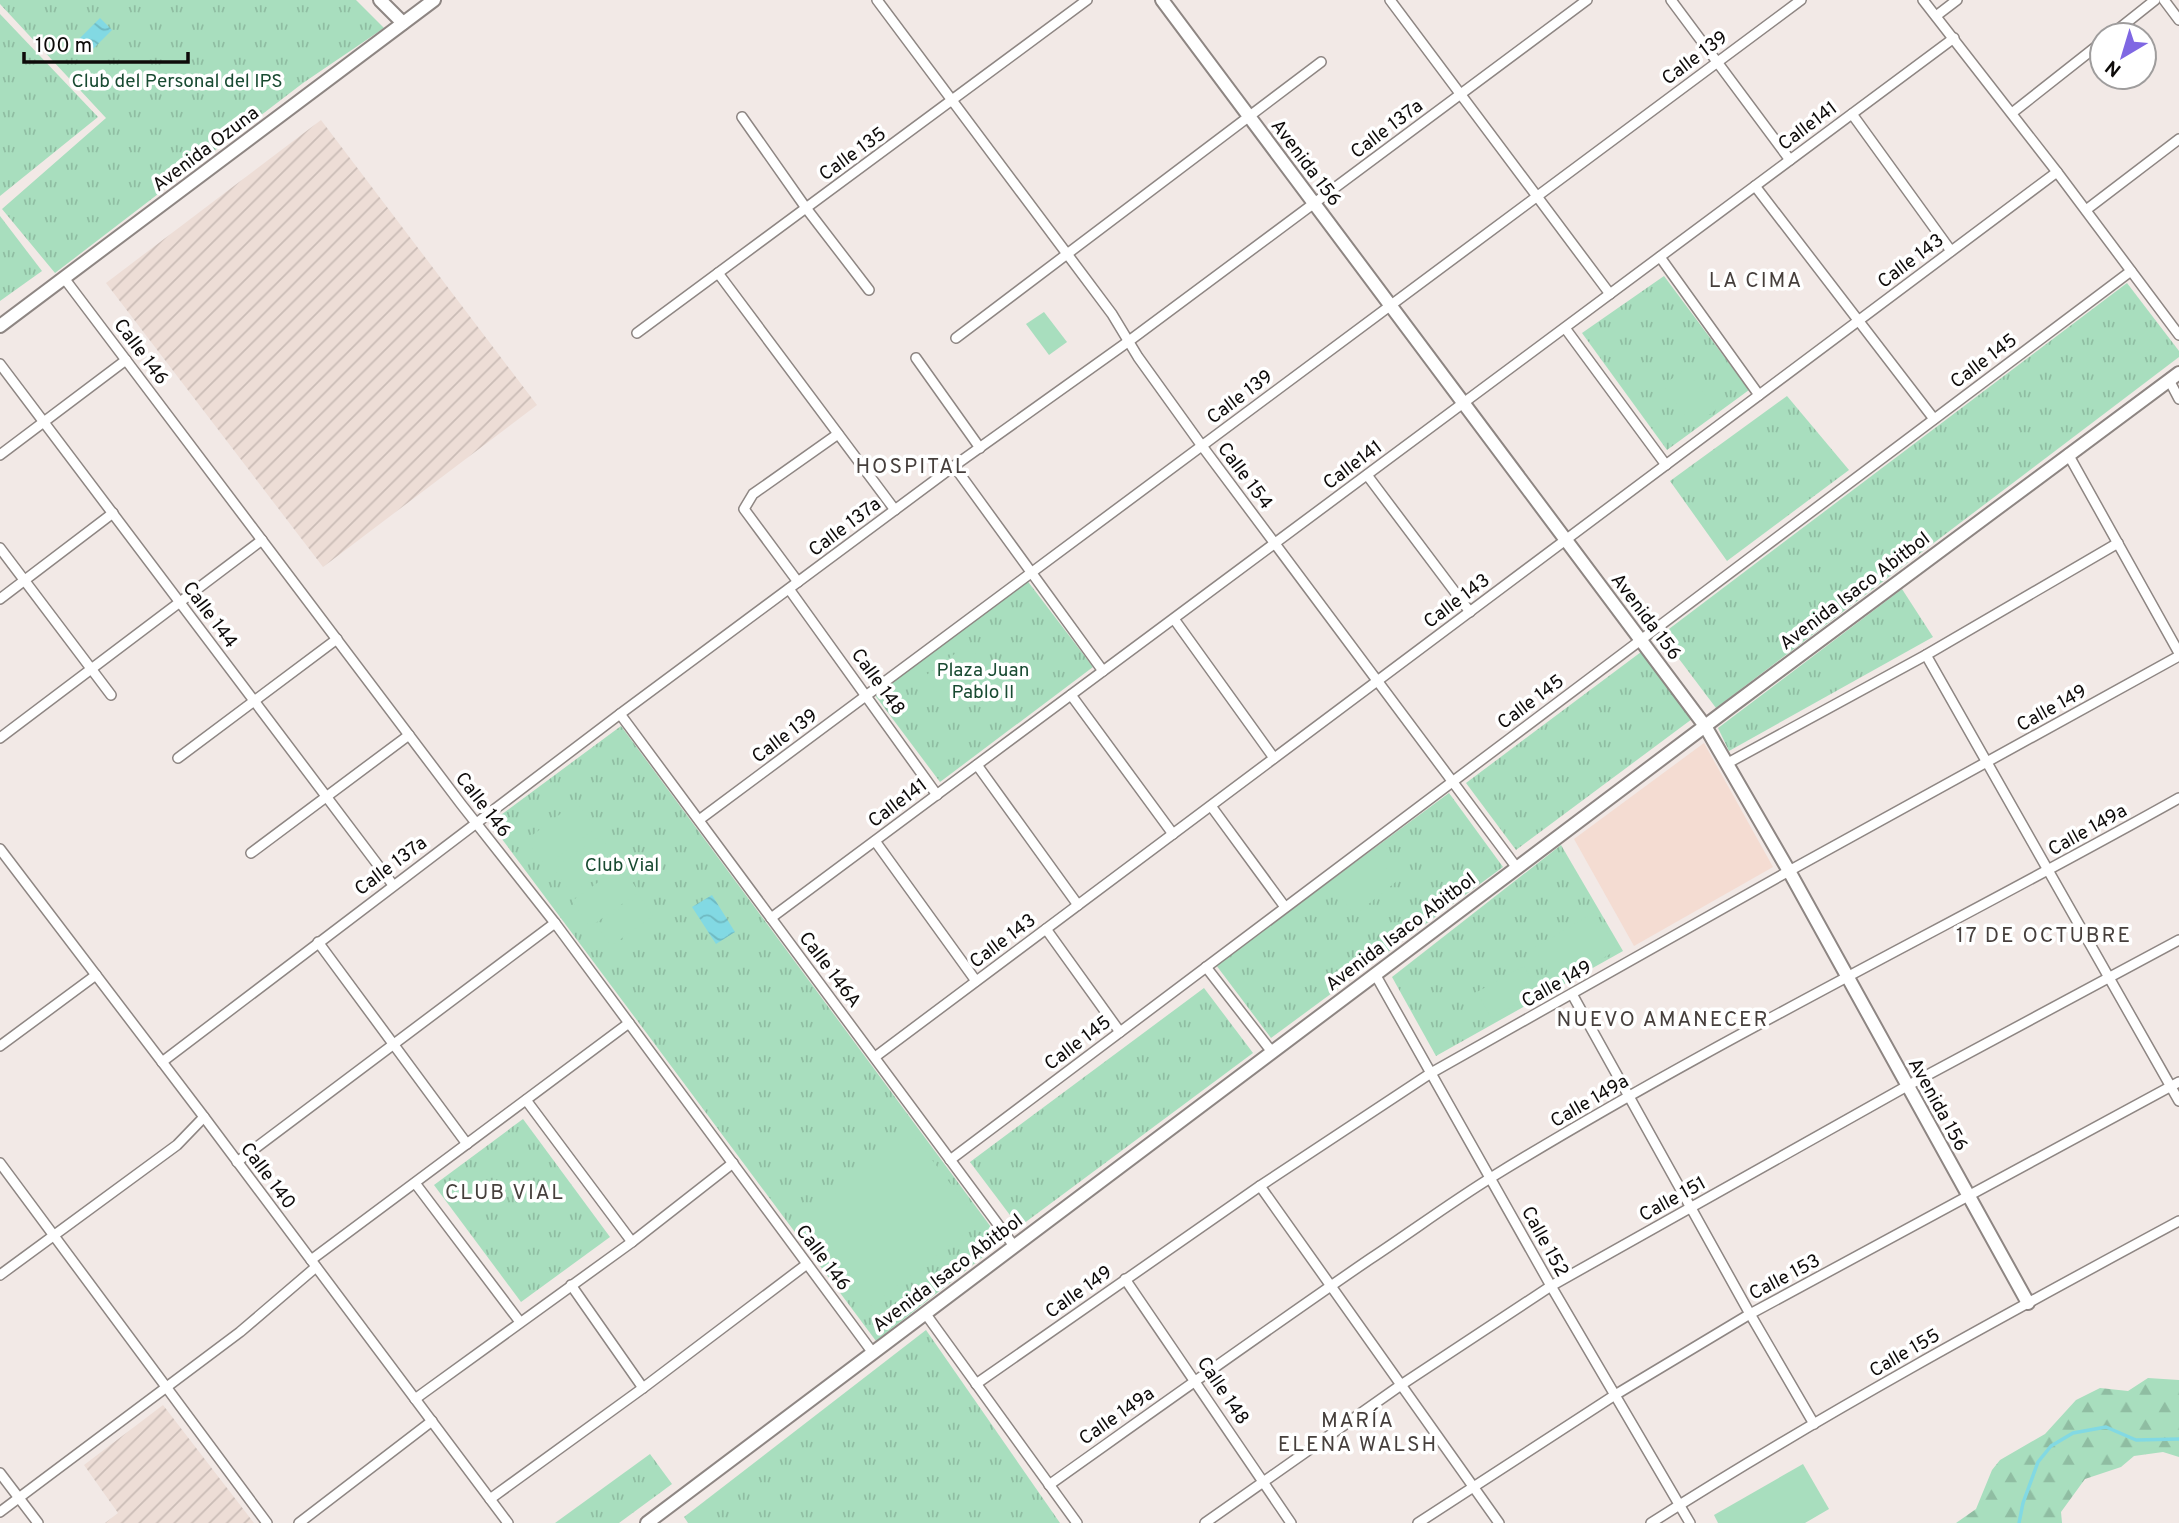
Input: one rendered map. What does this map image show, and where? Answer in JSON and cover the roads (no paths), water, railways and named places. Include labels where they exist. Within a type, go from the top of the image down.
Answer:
[{"type":"main road","points":[[380,0],[403,23]]},
{"type":"main road","name":"Avenida Ozuna","points":[[0,326],[434,0]]},
{"type":"main road","name":"Avenida 156","points":[[1162,0],[1705,726],[2028,1303]]},
{"type":"main road","name":"Avenida Isaco Abitbol","points":[[647,1523],[1705,726],[2174,377]]},
{"type":"street","name":"Calle 154","points":[[877,0],[1112,314],[1138,357],[1376,682],[1517,868]]},
{"type":"street","name":"Calle 135","points":[[637,333],[1087,0]]},
{"type":"street","points":[[1390,0],[1610,294]]},
{"type":"street","name":"Calle 137a","points":[[162,1062],[620,714],[954,466],[1129,341],[1587,0]]},
{"type":"street","points":[[1671,0],[1790,160]]},
{"type":"street","name":"Calle 139","points":[[699,820],[1801,0]]},
{"type":"street","points":[[1923,0],[2179,334]]},
{"type":"street","points":[[1936,16],[1957,0]]},
{"type":"street","points":[[2129,21],[2155,0]]},
{"type":"street","points":[[2164,0],[2179,20]]},
{"type":"street","name":"Calle141","points":[[771,918],[1954,38]]},
{"type":"street","points":[[2012,113],[2088,53]]},
{"type":"street","points":[[956,338],[1321,62]]},
{"type":"street","points":[[1852,114],[1951,251]]},
{"type":"street","points":[[742,117],[806,208],[869,290]]},
{"type":"street","points":[[2086,210],[2179,139]]},
{"type":"street","name":"Calle 143","points":[[875,1057],[2057,172]]},
{"type":"street","points":[[1755,186],[1934,419]]},
{"type":"street","points":[[1660,257],[1759,395]]},
{"type":"street","name":"Calle 145","points":[[950,1160],[2131,271]]},
{"type":"street","points":[[718,273],[895,510]]},
{"type":"street","name":"Calle 146","points":[[64,278],[476,823],[555,923],[873,1353]]},
{"type":"street","points":[[1565,327],[1666,465]]},
{"type":"street","points":[[916,358],[979,448]]},
{"type":"street","points":[[0,455],[126,360]]},
{"type":"street","name":"Calle 144","points":[[0,363],[393,885]]},
{"type":"street","points":[[2174,377],[2179,399]]},
{"type":"street","points":[[798,582],[744,509],[752,494],[838,435]]},
{"type":"street","points":[[2068,454],[2179,654]]},
{"type":"street","points":[[954,466],[1103,671]]},
{"type":"street","points":[[1367,475],[1470,612]]},
{"type":"street","points":[[0,599],[113,513]]},
{"type":"street","points":[[0,738],[262,540]]},
{"type":"street","points":[[1728,763],[1926,655],[2118,543]]},
{"type":"street","points":[[0,548],[111,695]]},
{"type":"street","name":"Calle 148","points":[[789,589],[937,795]]},
{"type":"street","points":[[1174,619],[1275,758]]},
{"type":"street","points":[[178,758],[337,639]]},
{"type":"street","name":"Calle 149","points":[[976,1384],[1260,1186],[1431,1073],[2179,654]]},
{"type":"street","points":[[1926,655],[2109,978],[2175,1084],[2179,1101]]},
{"type":"street","points":[[1071,695],[1172,834]]},
{"type":"street","name":"Calle 146A","points":[[620,714],[1014,1246]]},
{"type":"street","points":[[251,853],[409,734]]},
{"type":"street","points":[[977,765],[1078,905]]},
{"type":"street","name":"Calle 149a","points":[[1049,1485],[1331,1286],[1490,1178],[1629,1097],[1846,977],[2049,872],[2179,798]]},
{"type":"street","points":[[1211,806],[1285,907]]},
{"type":"street","points":[[875,841],[976,981]]},
{"type":"street","name":"Calle 140","points":[[0,849],[508,1523]]},
{"type":"street","points":[[237,1162],[555,923]]},
{"type":"street","points":[[1046,929],[1119,1032]]},
{"type":"street","name":"Calle 151","points":[[1205,1523],[1401,1385],[1551,1286],[1908,1086],[2179,940]]},
{"type":"street","points":[[318,942],[467,1144]]},
{"type":"street","points":[[1206,967],[1272,1052]]},
{"type":"street","name":"Calle 152","points":[[1376,974],[1551,1286],[1690,1523]]},
{"type":"street","points":[[0,1046],[96,975]]},
{"type":"street","points":[[1572,994],[1814,1424]]},
{"type":"street","points":[[0,1512],[240,1332],[314,1264],[415,1183],[629,1024]]},
{"type":"street","name":"Calle 153","points":[[1419,1523],[1615,1395],[1750,1314],[2175,1084]]},
{"type":"street","points":[[526,1100],[632,1241]]},
{"type":"street","points":[[0,1275],[177,1145],[204,1117]]},
{"type":"street","points":[[0,1163],[267,1523]]},
{"type":"street","points":[[415,1399],[632,1241],[733,1163]]},
{"type":"street","points":[[415,1183],[520,1322]]},
{"type":"street","points":[[1260,1186],[1499,1523]]},
{"type":"street","name":"Calle 155","points":[[1651,1523],[1814,1424],[2179,1221]]},
{"type":"street","points":[[490,1499],[807,1264]]},
{"type":"street","name":"Calle 148","points":[[1125,1279],[1291,1523]]},
{"type":"street","points":[[571,1285],[643,1388]]},
{"type":"street","points":[[925,1313],[1077,1523]]},
{"type":"street","points":[[299,1523],[432,1421]]},
{"type":"street","points":[[0,1473],[38,1523]]},
{"type":"water","points":[[100,18],[112,30],[88,54],[76,42]]},
{"type":"water","points":[[712,895],[735,932],[716,944],[692,907]]},
{"type":"waterway","points":[[2019,1523],[2023,1503],[2038,1462],[2051,1446],[2073,1433],[2106,1427],[2136,1440],[2179,1439]]},
{"type":"district","name":"LA CIMA","points":[[1756,280]]},
{"type":"district","name":"HOSPITAL","points":[[912,466]]},
{"type":"district","name":"17 DE OCTUBRE","points":[[2044,935]]},
{"type":"district","name":"NUEVO AMANECER","points":[[1663,1019]]},
{"type":"district","name":"CLUB VIAL","points":[[505,1192]]},
{"type":"district","name":"MARÍA ELENA WALSH","points":[[1358,1432]]},
{"type":"park label","name":"Club del Personal del IPS","points":[[177,80]]},
{"type":"park label","name":"Plaza Juan Pablo II","points":[[983,680]]},
{"type":"park label","name":"Club Vial","points":[[622,864]]}]
